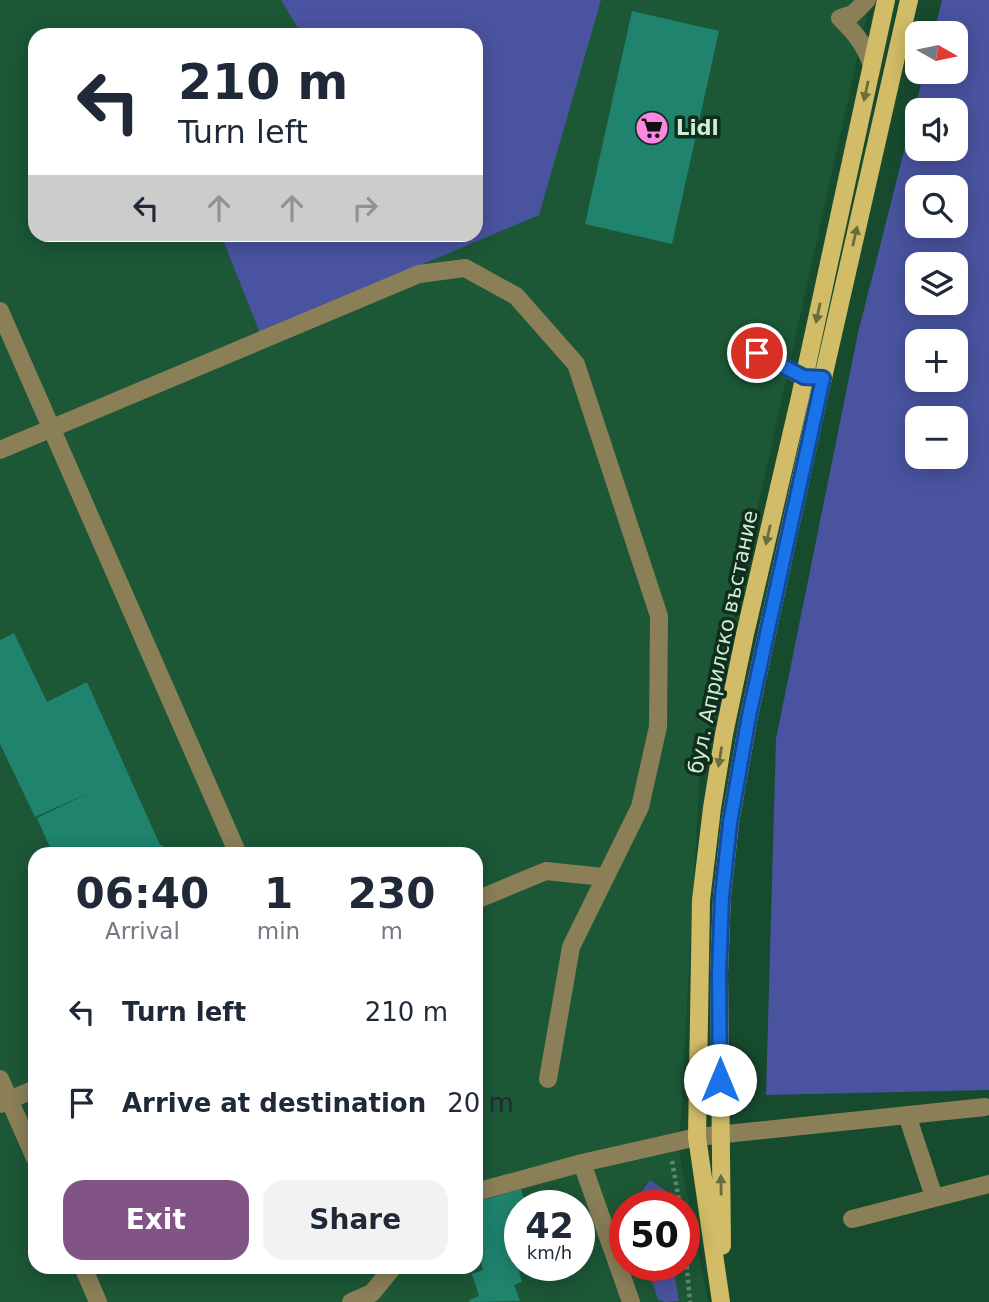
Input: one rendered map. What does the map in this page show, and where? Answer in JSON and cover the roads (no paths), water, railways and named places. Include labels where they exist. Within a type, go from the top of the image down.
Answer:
[{"type":"main road","name":"бул. Априлско въстание","points":[[722,1302],[697,1137],[701,900],[712,808],[745,634],[886,0]]},
{"type":"main road","name":"бул. Априлско въстание","points":[[722,1302],[719,960],[722,896],[730,823],[749,716],[909,0]]},
{"type":"lane","points":[[867,0],[853,14],[840,18],[857,35],[872,65]]},
{"type":"lane","points":[[0,450],[419,274],[465,268],[516,296],[576,364],[659,616],[658,727],[640,807],[571,947],[548,1079]]},
{"type":"lane","points":[[0,312],[235,847]]},
{"type":"lane","points":[[757,353],[804,377],[823,378]]},
{"type":"lane","points":[[483,897],[547,871],[604,877]]},
{"type":"lane","points":[[0,1079],[5,1102],[28,1145]]},
{"type":"lane","points":[[5,1102],[28,1092]]},
{"type":"lane","points":[[483,1190],[582,1163],[697,1137],[985,1107]]},
{"type":"lane","points":[[907,1115],[934,1198]]},
{"type":"lane","points":[[582,1163],[631,1302]]},
{"type":"lane","points":[[852,1219],[989,1184]]},
{"type":"lane","points":[[86,1274],[98,1302]]},
{"type":"lane","points":[[351,1302],[372,1293],[387,1274]]},
{"type":"place","name":"Lidl","points":[[652,128]]}]
